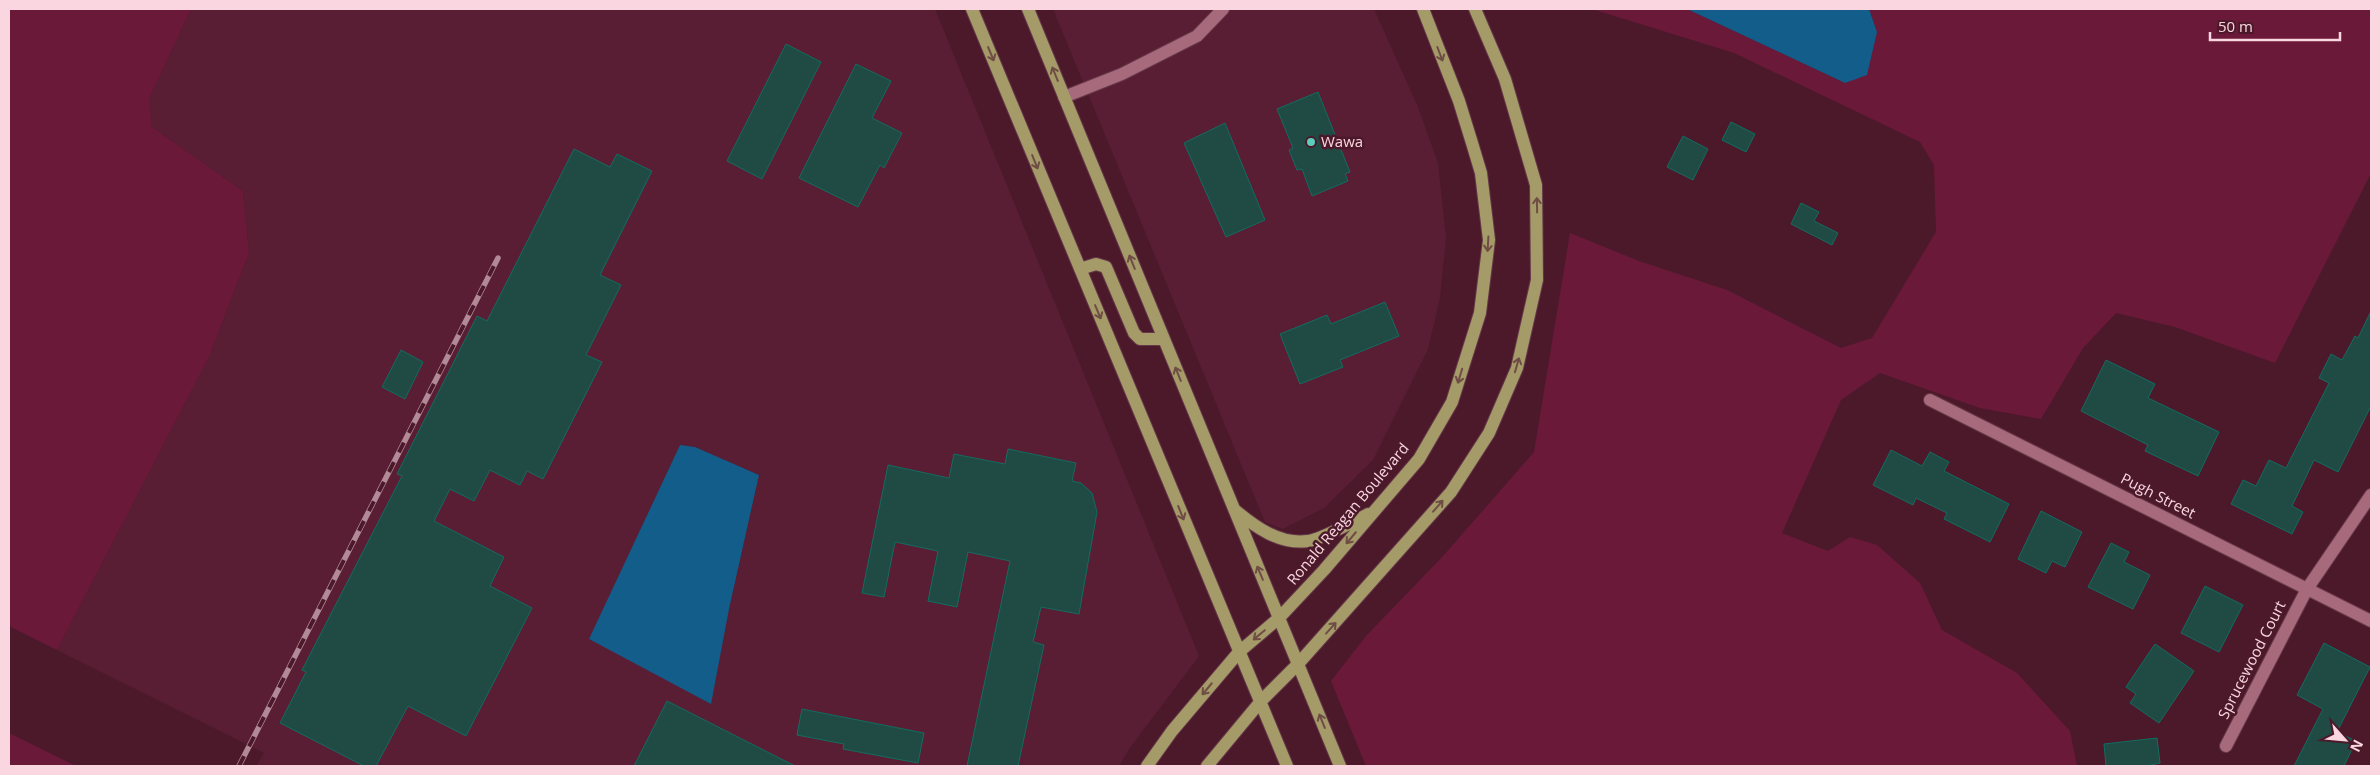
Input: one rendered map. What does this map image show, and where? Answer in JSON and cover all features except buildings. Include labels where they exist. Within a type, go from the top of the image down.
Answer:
[{"type":"main road","points":[[972,9],[1287,766]]},
{"type":"main road","points":[[1028,9],[1340,766]]},
{"type":"main road","name":"Ronald Reagan Boulevard","points":[[1147,766],[1172,732],[1239,652],[1279,618],[1324,570],[1418,459],[1452,402],[1480,313],[1489,240],[1481,174],[1459,101],[1422,9]]},
{"type":"main road","points":[[1206,766],[1261,701],[1298,664],[1451,492],[1489,433],[1517,368],[1538,280],[1536,185],[1505,79],[1475,10]]},
{"type":"main road","points":[[1080,269],[1096,264],[1106,267],[1134,334],[1140,339],[1164,339]]},
{"type":"main road","points":[[1234,509],[1254,525],[1271,535],[1309,542],[1373,512]]},
{"type":"street","points":[[1064,97],[1122,74],[1197,36],[1223,9]]},
{"type":"street","name":"Pugh Street","points":[[1930,400],[2371,621]]},
{"type":"street","name":"Sprucewood Court","points":[[2226,746],[2307,588],[2371,495]]},
{"type":"shaded area","points":[[9,9],[191,9],[150,97],[151,126],[243,191],[249,253],[209,357],[57,650],[9,626]]},
{"type":"shaded area","points":[[191,9],[935,9],[1199,656],[1129,749],[1119,766],[256,766],[264,753],[57,650],[209,357],[249,253],[243,191],[151,126],[150,97]],"holes":[[[680,445],[695,447],[759,475],[729,609],[589,640]]]},
{"type":"shaded area","points":[[1053,9],[1374,9],[1418,107],[1438,163],[1446,237],[1440,298],[1428,349],[1373,460],[1324,508],[1283,529],[1265,522]]},
{"type":"shaded area","points":[[1592,9],[1687,9],[1845,83],[1877,32],[1869,9],[2371,9],[2371,173],[2275,363],[2175,327],[2116,313],[2083,348],[2041,419],[1980,408],[1880,373],[1841,400],[1782,533],[1828,551],[1850,537],[1877,545],[1920,583],[1942,630],[2017,673],[2070,731],[2077,766],[1366,766],[1331,681],[1366,636],[1444,555],[1534,452],[1570,233],[1639,261],[1727,290],[1841,348],[1872,338],[1936,232],[1934,165],[1920,142],[1734,53]]},
{"type":"shaded area","points":[[9,733],[76,766],[9,766]]},
{"type":"water","points":[[1687,9],[1869,9],[1877,32],[1867,75],[1845,83]]},
{"type":"water","points":[[680,445],[695,447],[759,475],[729,609],[711,704],[589,639]]},
{"type":"railway","points":[[239,766],[498,258]]},
{"type":"place","name":"Wawa","points":[[1311,142]]}]
